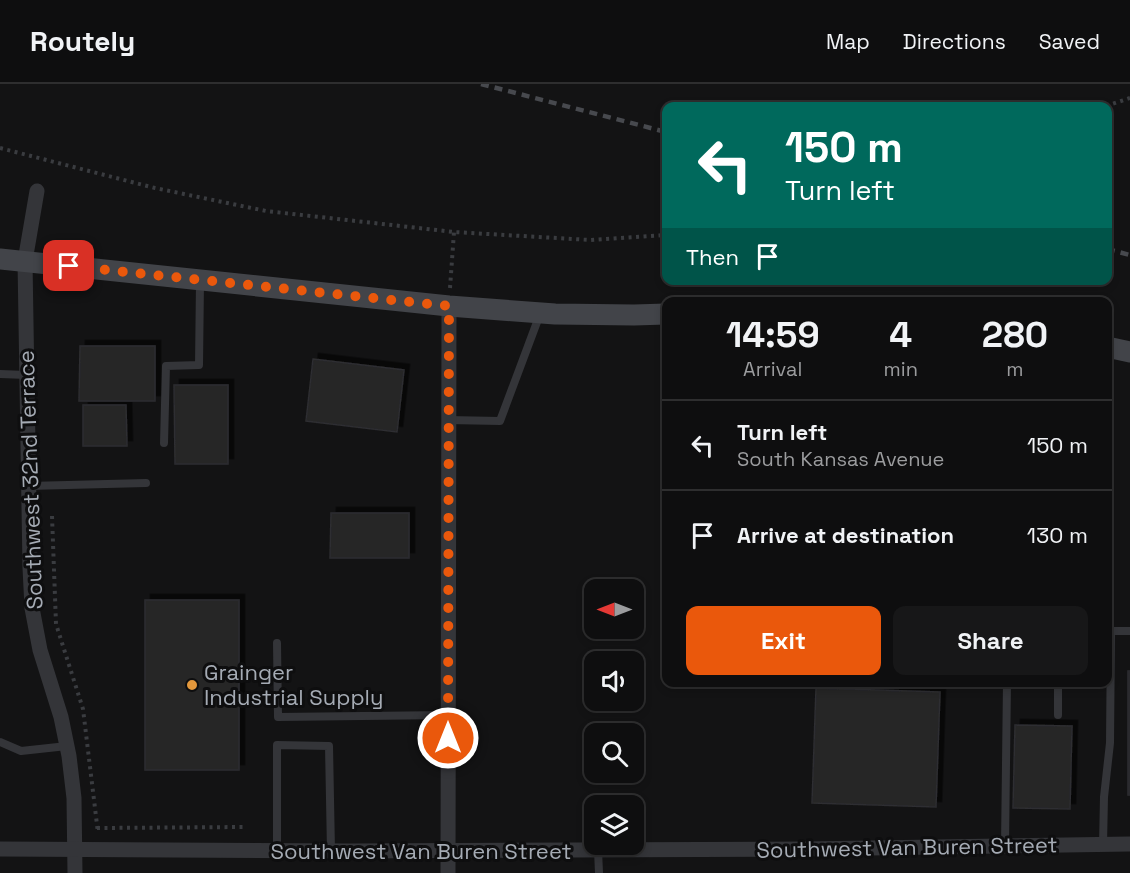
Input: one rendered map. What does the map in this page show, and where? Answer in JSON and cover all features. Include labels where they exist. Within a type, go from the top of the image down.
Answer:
[{"type":"main road","points":[[0,259],[449,306],[540,313],[662,315]]},
{"type":"main road","points":[[1112,347],[1130,352]]},
{"type":"street","name":"Southwest 32nd Terrace","points":[[37,191],[25,261],[32,608],[40,650],[67,746],[74,798],[75,873]]},
{"type":"street","points":[[448,873],[449,306]]},
{"type":"street","name":"Southwest Van Buren Street","points":[[644,850],[1130,844]]},
{"type":"street","name":"Southwest Van Buren Street","points":[[0,849],[584,850]]},
{"type":"lane","points":[[164,443],[166,366],[200,365],[200,280]]},
{"type":"lane","points":[[448,420],[500,421],[540,313]]},
{"type":"lane","points":[[0,374],[27,375]]},
{"type":"lane","points":[[28,486],[146,483]]},
{"type":"lane","points":[[1112,631],[1130,631]]},
{"type":"lane","points":[[277,644],[278,717],[448,715]]},
{"type":"lane","points":[[1005,846],[1007,687]]},
{"type":"lane","points":[[1058,687],[1058,715]]},
{"type":"lane","points":[[1103,844],[1104,796],[1110,743],[1111,687]]},
{"type":"lane","points":[[0,742],[21,752],[67,746]]},
{"type":"lane","points":[[277,851],[277,745],[329,746],[331,851]]},
{"type":"lane","points":[[598,855],[598,873]]},
{"type":"path","points":[[1112,104],[1130,98]]},
{"type":"path","points":[[0,148],[155,188],[266,211],[454,231],[590,240],[662,235]]},
{"type":"path","points":[[449,306],[454,231]]},
{"type":"path","points":[[52,516],[56,624],[83,709],[99,850]]},
{"type":"path","points":[[75,827],[246,827]]},
{"type":"building","points":[[80,346],[155,346],[155,401],[79,401]]},
{"type":"building","points":[[313,359],[404,370],[397,432],[306,421]]},
{"type":"building","points":[[174,385],[228,385],[228,464],[175,464]]},
{"type":"building","points":[[83,405],[126,405],[127,446],[83,446]]},
{"type":"building","points":[[331,513],[409,513],[409,558],[330,558]]},
{"type":"building","name":"Grainger Industrial Supply","points":[[145,600],[239,600],[239,770],[145,770]]},
{"type":"building","points":[[1128,671],[1130,671],[1130,795],[1128,795]]},
{"type":"building","points":[[816,688],[940,692],[936,807],[812,803]]},
{"type":"building","points":[[1015,725],[1072,726],[1070,809],[1013,808]]},
{"type":"railway","points":[[481,84],[662,131]]},
{"type":"railway","points":[[1112,250],[1130,255]]},
{"type":"place","name":"Grainger Industrial Supply","points":[[192,685]]},
{"type":"route","points":[[69,266],[449,306],[448,738]]}]
